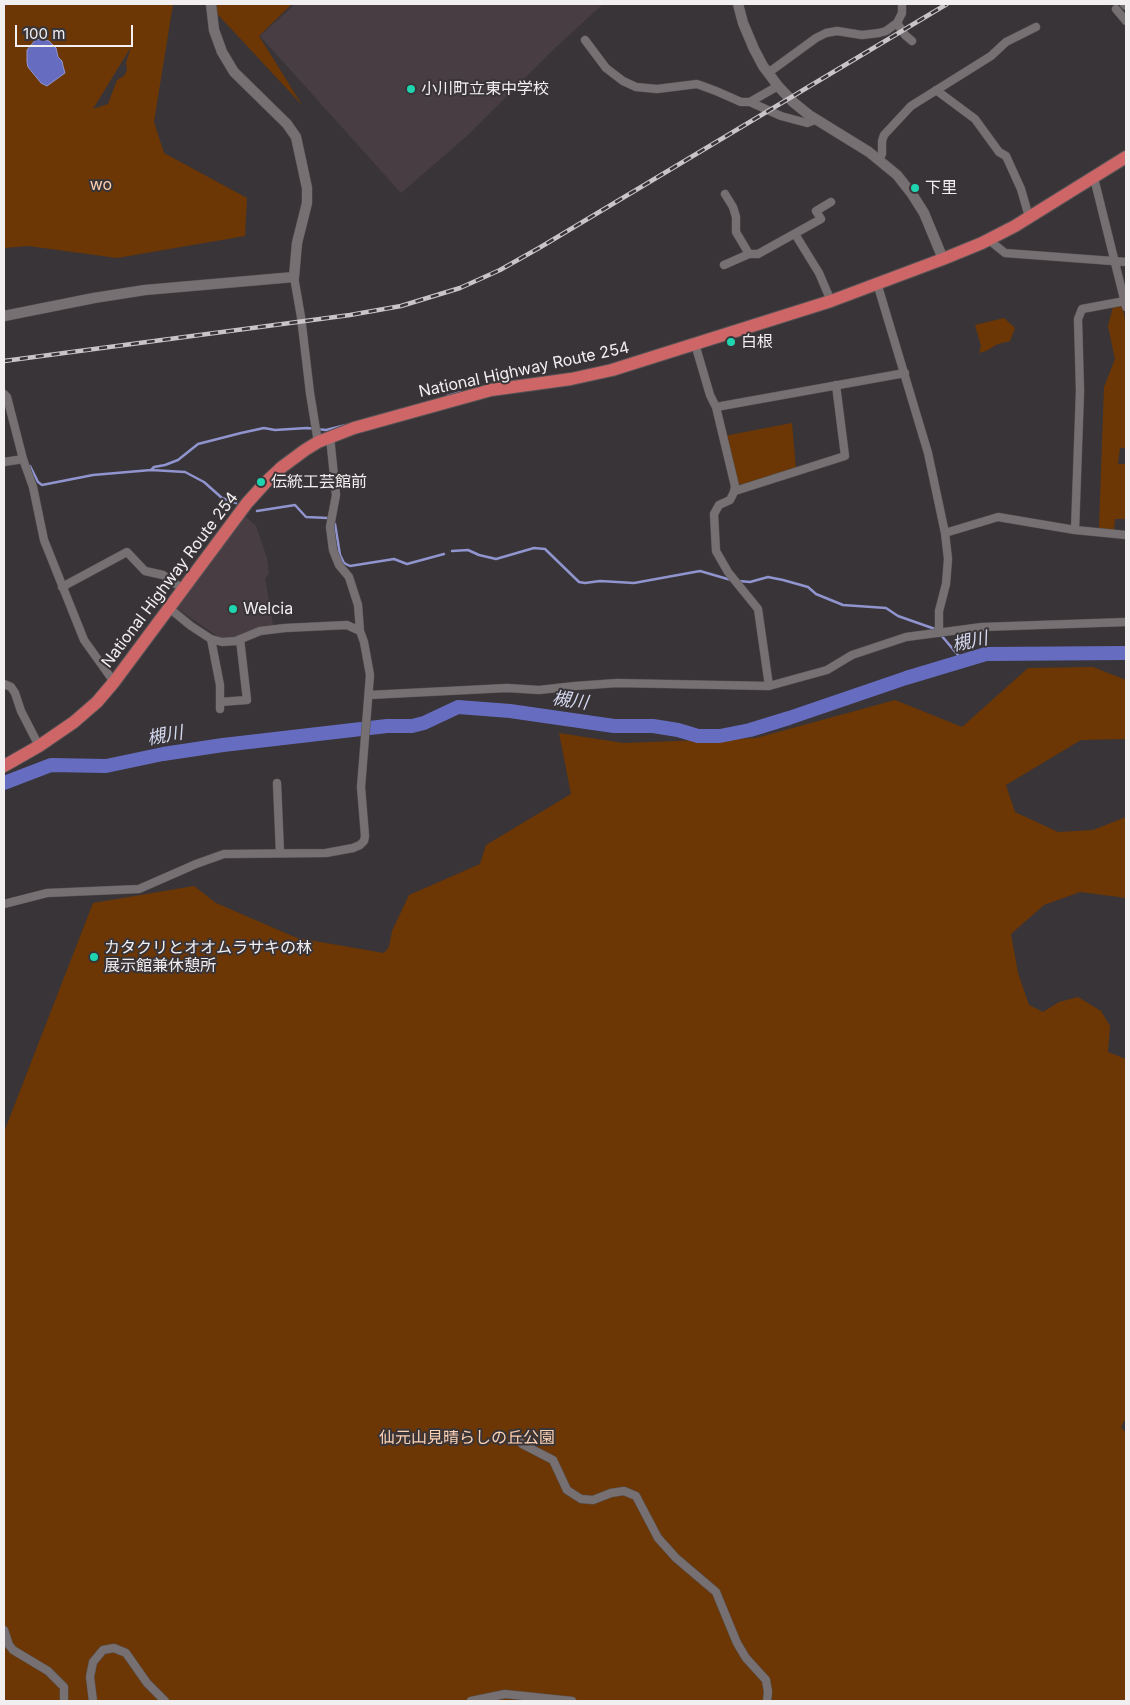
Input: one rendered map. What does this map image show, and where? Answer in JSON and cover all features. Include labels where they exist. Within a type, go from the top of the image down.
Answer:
[{"type":"highway","name":"National Highway Route 254","points":[[4,766],[39,746],[74,722],[97,702],[114,682],[245,506],[266,482],[290,461],[324,440],[354,428],[442,402],[491,390],[571,379],[612,370],[831,301],[989,240],[1030,217],[1126,157]]},
{"type":"street","points":[[4,904],[47,893],[138,889],[224,854],[326,853],[360,845],[365,836],[362,787],[370,675],[368,656],[360,631],[358,604],[350,577],[339,565],[333,550],[330,527],[336,495],[324,440],[310,394],[301,317],[294,277],[297,242],[308,203],[307,188],[296,137],[287,124],[234,72],[222,52],[214,30],[211,4]]},
{"type":"street","points":[[738,4],[749,40],[768,73],[778,86],[793,102],[815,120],[862,147],[879,159],[900,179],[916,200],[930,226],[943,259]]},
{"type":"street","points":[[768,73],[816,38],[826,33],[837,31],[862,35],[886,31],[897,23],[902,13],[902,4]]},
{"type":"street","points":[[1116,9],[1126,21]]},
{"type":"street","points":[[897,23],[905,35],[912,40]]},
{"type":"street","points":[[879,159],[882,154],[882,138],[911,106],[991,56],[1006,42],[1036,27]]},
{"type":"street","points":[[584,40],[606,68],[623,81],[636,87],[657,89],[697,84],[716,90],[741,102],[750,102],[780,116],[807,123],[815,120]]},
{"type":"street","points":[[750,102],[778,86]]},
{"type":"street","points":[[936,90],[975,119],[999,152],[1006,156],[1021,189],[1030,217]]},
{"type":"street","points":[[1075,530],[1080,390],[1078,319],[1082,309],[1126,304],[1094,178]]},
{"type":"street","points":[[725,194],[733,207],[736,217],[736,232],[749,254]]},
{"type":"street","points":[[724,265],[749,254],[758,254],[795,234],[820,219],[816,211],[831,202]]},
{"type":"street","points":[[795,234],[819,273],[831,301]]},
{"type":"street","points":[[989,240],[1005,253],[1126,262]]},
{"type":"street","points":[[4,316],[94,298],[137,292],[294,277]]},
{"type":"street","points":[[877,283],[928,453],[945,533],[948,559],[946,584],[939,611],[939,633]]},
{"type":"street","points":[[695,344],[707,386],[716,407],[735,486],[730,500],[719,506],[714,514],[716,551],[731,576],[758,609],[769,686]]},
{"type":"street","points":[[716,407],[905,373]]},
{"type":"street","points":[[735,490],[846,456],[836,385]]},
{"type":"street","points":[[4,394],[7,397],[22,458],[33,488],[44,540],[84,640],[114,682]]},
{"type":"street","points":[[4,462],[22,458]]},
{"type":"street","points":[[945,533],[998,518],[1075,530],[1126,535]]},
{"type":"street","points":[[62,587],[128,552],[145,571],[163,575],[183,589]]},
{"type":"street","points":[[168,608],[191,626],[212,639],[222,642],[240,640],[260,631],[285,628],[347,625],[360,631]]},
{"type":"street","points":[[369,696],[506,688],[540,690],[617,683],[769,686],[826,670],[852,655],[906,637],[982,627],[1126,622]]},
{"type":"street","points":[[212,639],[220,685],[220,706],[247,700],[240,640]]},
{"type":"street","points":[[4,684],[12,687],[21,711],[39,746]]},
{"type":"street","points":[[277,783],[280,853]]},
{"type":"street","points":[[514,1434],[522,1444],[553,1460],[567,1490],[580,1499],[593,1500],[611,1492],[624,1491],[636,1496],[658,1538],[676,1558],[716,1592],[746,1658],[766,1680],[767,1701]]},
{"type":"street","points":[[4,1630],[8,1645],[13,1650],[48,1671],[64,1687],[64,1701]]},
{"type":"street","points":[[93,1701],[90,1677],[94,1662],[103,1650],[114,1648],[126,1653],[147,1683],[165,1701]]},
{"type":"street","points":[[472,1701],[505,1694],[572,1701]]},
{"type":"shaded area","name":"小川町立東中学校","points":[[295,4],[603,4],[555,48],[467,136],[401,193],[260,36]]},
{"type":"shaded area","points":[[245,516],[256,526],[267,558],[269,574],[265,578],[273,625],[244,637],[225,639],[217,636],[178,609],[178,606]]},
{"type":"green space","name":"wo","points":[[4,4],[173,4],[154,122],[164,153],[247,198],[245,236],[117,258],[28,246],[4,248]],"holes":[[[131,47],[126,63],[127,70],[124,76],[117,80],[108,104],[93,109]]]},
{"type":"green space","points":[[208,4],[292,4],[259,36],[302,105]]},
{"type":"green space","points":[[1119,305],[1123,309],[1126,326],[1126,448],[1120,448],[1118,464],[1126,464],[1126,519],[1115,519],[1114,530],[1099,528],[1104,387],[1115,359],[1108,326],[1113,307]]},
{"type":"green space","points":[[1004,318],[1015,328],[1010,341],[998,344],[979,353],[981,346],[975,325]]},
{"type":"green space","points":[[792,423],[796,469],[743,485],[737,483],[724,436]]},
{"type":"green space","name":"仙元山見晴らしの丘公園","points":[[1093,667],[1126,680],[1126,739],[1081,740],[1006,785],[1015,812],[1058,832],[1093,830],[1126,817],[1126,898],[1080,892],[1044,905],[1011,934],[1018,973],[1029,1005],[1043,1012],[1059,1002],[1078,997],[1101,1011],[1110,1026],[1108,1052],[1126,1059],[1126,1418],[1121,1427],[1126,1433],[1126,1701],[4,1701],[4,1476],[6,1475],[4,1472],[4,1132],[93,903],[194,886],[216,903],[297,938],[384,953],[389,947],[392,931],[409,895],[480,864],[486,845],[571,794],[559,733],[623,743],[756,738],[895,700],[962,727],[1028,668]]},
{"type":"water","points":[[36,39],[49,41],[56,48],[65,73],[47,86],[41,83],[28,67],[27,50]]},
{"type":"waterway","points":[[447,396],[461,392]]},
{"type":"waterway","points":[[151,470],[154,467],[178,460],[198,444],[241,433],[264,428],[275,430],[307,428],[326,430],[346,425]]},
{"type":"waterway","points":[[30,466],[38,482],[42,485],[93,475],[151,470],[185,472],[204,482],[222,498],[236,503]]},
{"type":"waterway","points":[[257,511],[295,505],[306,517],[328,518]]},
{"type":"waterway","points":[[335,524],[340,555],[344,563],[350,566],[394,559],[407,564],[444,554]]},
{"type":"waterway","points":[[452,551],[468,550],[496,559],[534,548],[545,549],[579,582],[585,583],[600,581],[634,583],[700,571],[731,580]]},
{"type":"waterway","points":[[739,581],[750,582],[768,577],[783,580],[808,587],[816,594],[843,605],[886,608],[898,616],[935,629]]},
{"type":"waterway","points":[[941,635],[963,661]]},
{"type":"waterway","name":"槻川","points":[[4,783],[51,765],[106,766],[163,754],[223,745],[387,726],[412,726],[424,723],[458,707],[510,711],[614,726],[653,726],[678,730],[698,736],[720,736],[750,730],[789,718],[906,678],[986,654],[1126,653]]},
{"type":"railway","points":[[4,361],[350,315],[401,306],[460,288],[500,270],[539,248],[947,4]]},
{"type":"place","name":"小川町立東中学校","points":[[411,89]]},
{"type":"place","name":"下里","points":[[915,188]]},
{"type":"place","name":"白根","points":[[731,342]]},
{"type":"place","name":"伝統工芸館前","points":[[261,482]]},
{"type":"place","name":"Welcia","points":[[233,609]]},
{"type":"place","name":"カタクリとオオムラサキの林 展示館兼休憩所","points":[[94,957]]}]
